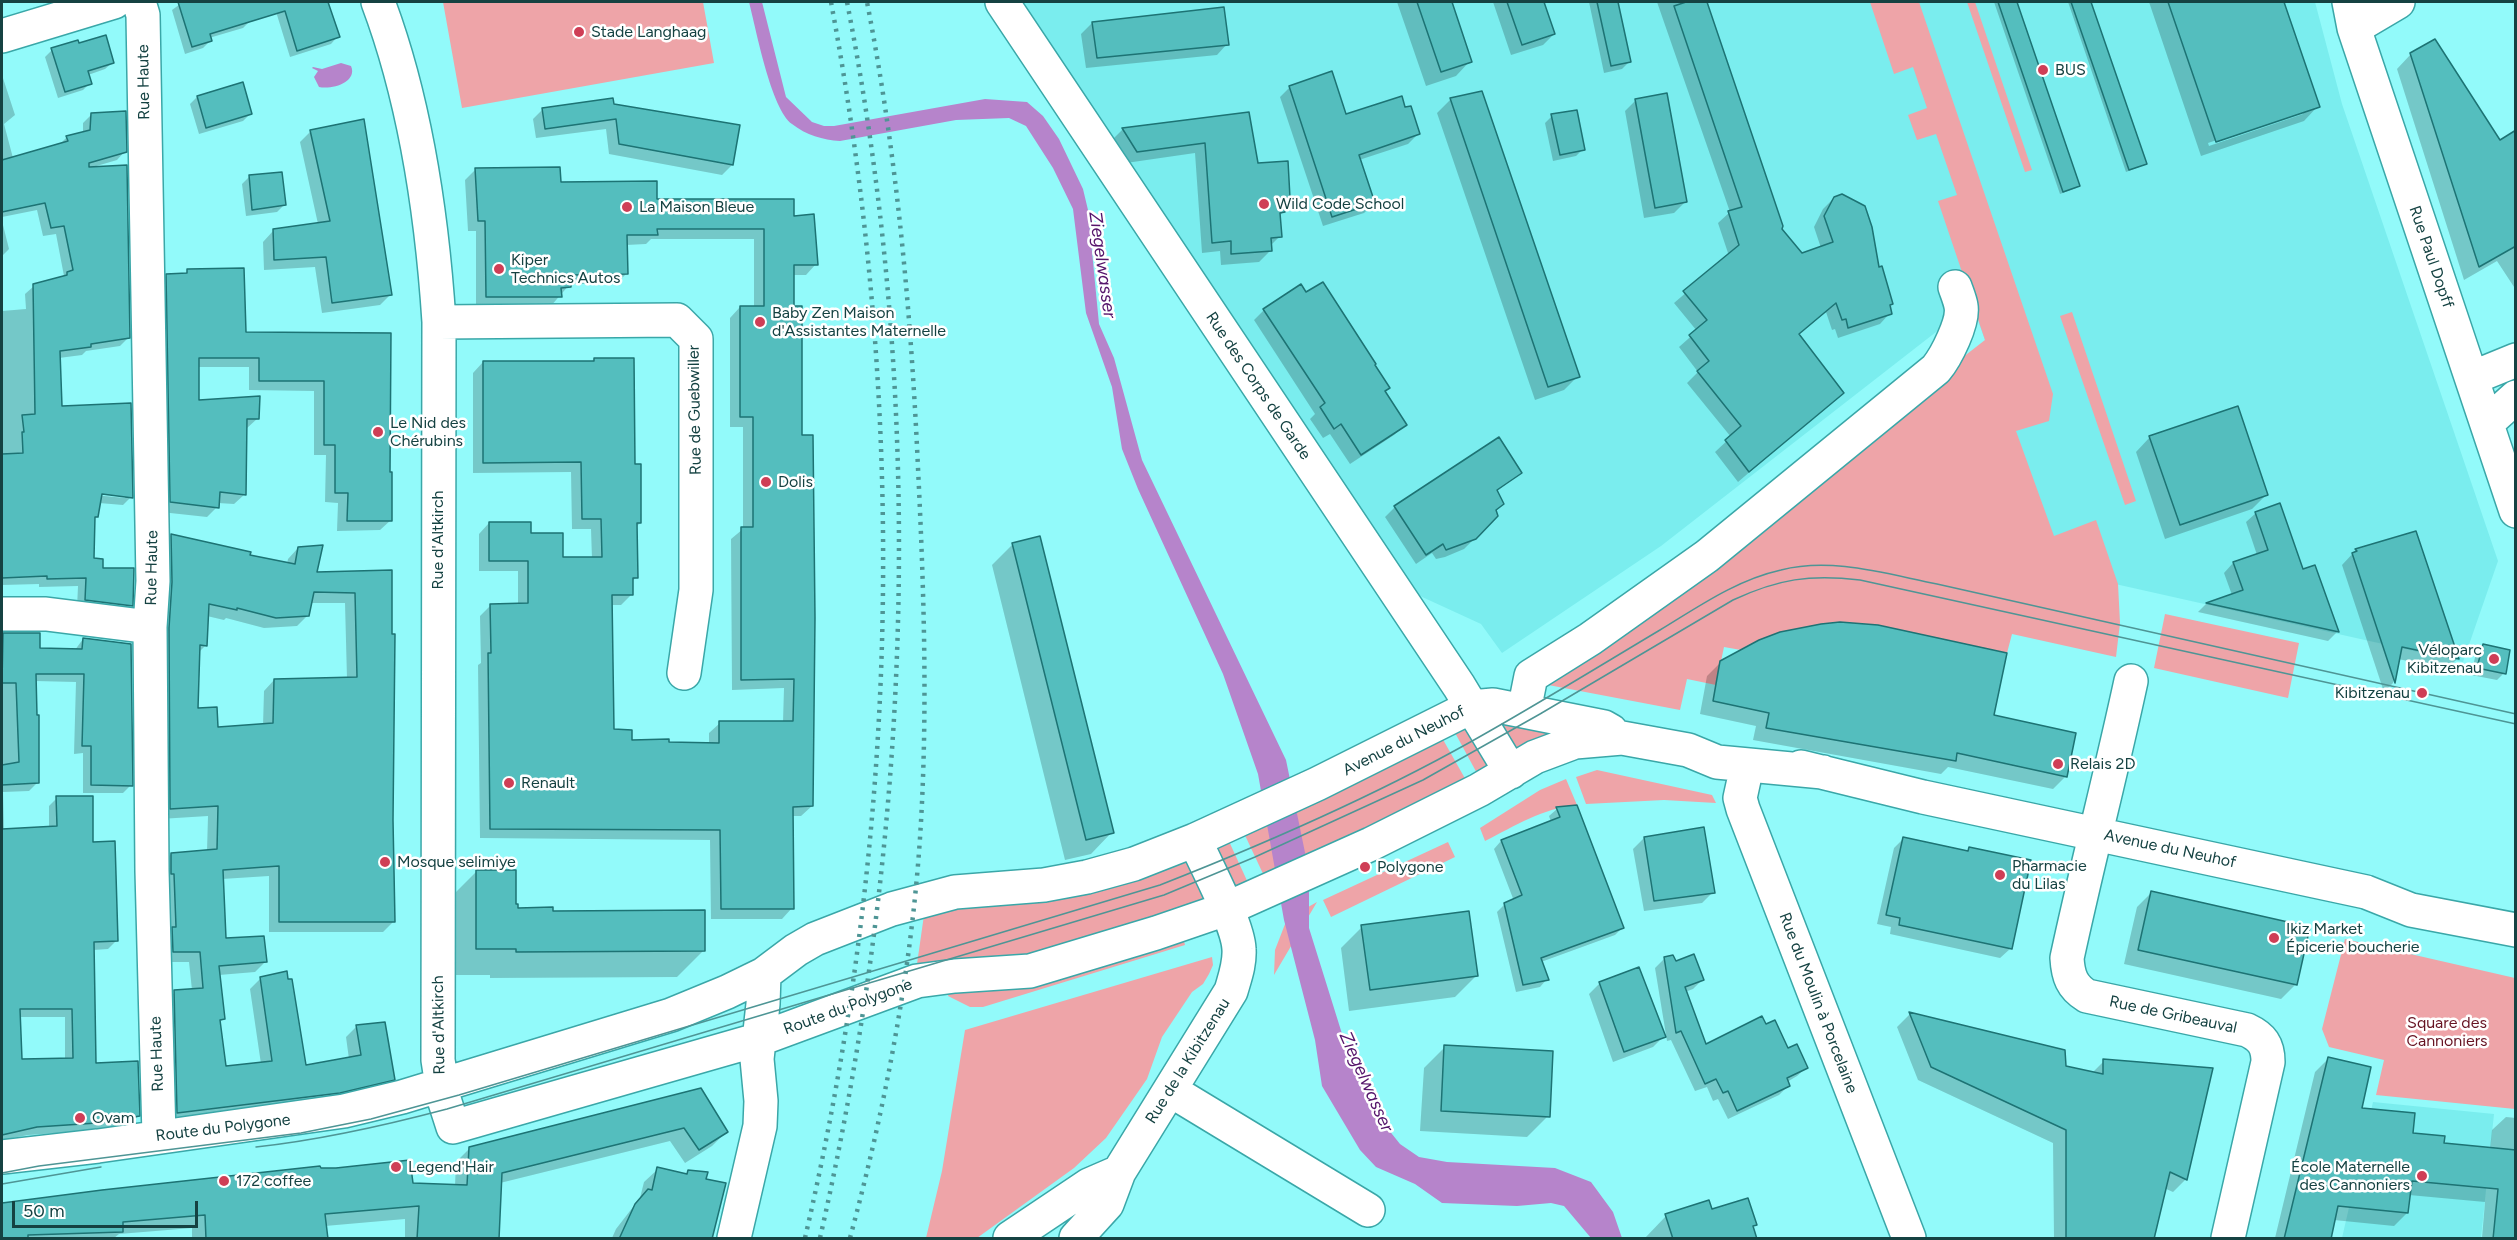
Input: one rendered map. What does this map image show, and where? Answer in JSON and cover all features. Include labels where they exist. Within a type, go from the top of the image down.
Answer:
[{"type":"street","points":[[2,36],[114,2]]},
{"type":"street","name":"Rue Haute","points":[[139,2],[143,15],[153,581],[150,627],[152,871],[159,1136]]},
{"type":"street","name":"Rue d'Altkirch","points":[[378,2],[390,32],[416,138],[434,256],[439,322],[438,1060],[441,1084]]},
{"type":"street","name":"Rue des Corps de Garde","points":[[1002,2],[1471,707],[1510,772]]},
{"type":"street","points":[[2351,15],[2398,2]]},
{"type":"street","name":"Rue Paul Dopff","points":[[2351,15],[2516,512]]},
{"type":"street","points":[[1524,711],[1531,676],[1590,639],[1707,556],[1936,369],[1943,361],[1960,322],[1961,306],[1955,287]]},
{"type":"street","name":"Rue de Guebwiller","points":[[439,322],[677,320],[696,339],[696,591],[684,673]]},
{"type":"street","points":[[2472,378],[2516,360]]},
{"type":"street","points":[[2487,423],[2516,397]]},
{"type":"street","points":[[2,614],[46,614],[150,627]]},
{"type":"street","name":"Rue de Gribeauval","points":[[2131,681],[2108,788],[2094,833],[2067,958],[2070,980],[2077,990],[2088,996],[2247,1030],[2258,1035],[2265,1043],[2268,1062],[2228,1239]]},
{"type":"street","name":"Avenue du Neuhof","points":[[764,974],[815,939],[892,909],[955,892],[1044,885],[1134,864],[1195,840],[1317,784],[1471,707],[1493,705],[1604,727],[1623,738]]},
{"type":"street","name":"Avenue du Neuhof","points":[[938,977],[1030,971],[1226,909],[1408,826],[1559,747],[1594,739],[1623,738],[1688,750],[1718,762],[1823,772]]},
{"type":"street","name":"Avenue du Neuhof","points":[[1688,750],[1720,749],[1923,796],[2366,892],[2411,910],[2516,930]]},
{"type":"street","name":"Rue du Moulin à Porcelaine","points":[[1748,766],[1740,798],[1743,809],[1909,1239]]},
{"type":"street","points":[[1195,840],[1226,909]]},
{"type":"street","name":"Rue de la Kibitzenau","points":[[1076,1239],[1107,1204],[1119,1172],[1231,991],[1238,963],[1239,947],[1226,909]]},
{"type":"street","name":"Route du Polygone","points":[[2,1157],[310,1117],[402,1097],[670,1015],[764,974],[760,1039]]},
{"type":"street","name":"Route du Polygone","points":[[441,1084],[453,1127],[760,1039],[874,996],[938,977]]},
{"type":"street","points":[[734,1239],[760,1126],[761,1101],[757,1059],[760,1039]]},
{"type":"street","points":[[1170,1090],[1368,1210]]},
{"type":"street","points":[[1010,1239],[1089,1185],[1119,1172]]},
{"type":"shaded area","points":[[749,2],[762,2],[786,97],[812,122],[834,126],[985,99],[1027,102],[1043,116],[1059,139],[1083,189],[1088,210],[1099,324],[1114,358],[1142,460],[1286,760],[1309,872],[1309,928],[1343,1037],[1370,1100],[1384,1124],[1400,1144],[1419,1157],[1447,1162],[1555,1168],[1591,1182],[1613,1212],[1622,1238],[1591,1238],[1564,1206],[1551,1203],[1517,1206],[1442,1203],[1415,1184],[1376,1167],[1360,1150],[1322,1086],[1315,1040],[1284,920],[1258,774],[1223,674],[1122,449],[1112,387],[1086,313],[1073,209],[1053,168],[1026,126],[1009,118],[956,120],[840,141],[821,138],[803,131],[784,116],[777,102],[765,68]]},
{"type":"shaded area","points":[[1023,2],[2315,2],[2342,104],[2498,561],[2463,662],[1977,553],[1985,340],[1972,304],[1661,546],[1502,653],[1481,624],[1407,590]]},
{"type":"shaded area","points":[[341,63],[351,66],[351,76],[337,86],[319,87],[314,77],[318,71],[312,68],[322,69]]},
{"type":"shaded area","name":"École Maternelle des Cannoniers","points":[[2373,1102],[2494,1114],[2481,1238],[2342,1238]]},
{"type":"green space","name":"Stade Langhaag","points":[[443,2],[703,2],[714,63],[462,108]]},
{"type":"green space","points":[[1870,2],[1919,2],[2053,394],[2049,421],[2016,431],[2054,536],[2096,520],[2118,584],[2120,623],[2116,657],[2012,634],[2007,653],[1878,625],[1840,622],[1780,632],[1741,650],[1724,647],[1716,685],[1687,679],[1680,710],[1543,684],[1985,340],[1938,201],[1957,195],[1936,134],[1917,140],[1908,115],[1927,108],[1913,67],[1894,74]]},
{"type":"green space","points":[[1967,2],[1975,2],[2032,170],[2025,172]]},
{"type":"green space","points":[[2072,312],[2136,501],[2125,505],[2060,316]]},
{"type":"green space","points":[[2165,614],[2299,643],[2288,698],[2154,668]]},
{"type":"green space","points":[[1497,717],[1577,729],[1521,750],[1514,747]]},
{"type":"green space","points":[[1464,727],[1487,761],[1485,770],[1479,777],[1453,729]]},
{"type":"green space","points":[[1441,736],[1467,782],[1265,878],[1243,831]]},
{"type":"green space","points":[[1597,770],[1712,795],[1716,803],[1664,800],[1586,804],[1576,777]]},
{"type":"green space","points":[[1566,779],[1577,805],[1541,814],[1485,841],[1480,828],[1540,790]]},
{"type":"green space","points":[[1227,837],[1249,885],[1234,890],[1217,852],[1217,847]]},
{"type":"green space","points":[[1448,842],[1455,857],[1331,917],[1323,900]]},
{"type":"green space","points":[[1186,861],[1205,903],[1044,958],[915,978],[924,915]]},
{"type":"green space","points":[[1317,902],[1274,975],[1275,950],[1287,919]]},
{"type":"green space","points":[[1182,934],[1185,945],[983,1007],[970,1007],[948,996],[950,987]]},
{"type":"green space","name":"Square des Cannoniers","points":[[2345,939],[2515,978],[2515,1109],[2376,1095],[2384,1060],[2329,1047],[2322,1029]]},
{"type":"green space","points":[[1212,957],[1213,965],[1209,974],[1203,984],[1192,992],[1162,1037],[1147,1079],[1106,1138],[1074,1168],[977,1238],[926,1238],[942,1171],[965,1030]]},
{"type":"building","points":[[178,2],[328,2],[340,37],[297,51],[285,11],[210,34],[212,41],[192,47]]},
{"type":"building","points":[[1417,2],[1452,2],[1472,62],[1441,72]]},
{"type":"building","points":[[1507,2],[1544,2],[1555,34],[1522,45]]},
{"type":"building","points":[[1597,2],[1618,2],[1631,62],[1611,66]]},
{"type":"building","points":[[1686,2],[1707,2],[1783,226],[1782,229],[1802,253],[1833,242],[1824,216],[1834,197],[1842,194],[1865,206],[1872,227],[1879,267],[1882,266],[1893,304],[1890,305],[1892,314],[1848,328],[1846,319],[1842,320],[1836,303],[1799,334],[1844,393],[1749,472],[1725,440],[1741,426],[1697,371],[1709,361],[1689,335],[1707,320],[1683,291],[1739,245],[1728,211],[1742,207],[1674,6]]},
{"type":"building","points":[[1998,2],[2017,2],[2080,186],[2063,192]]},
{"type":"building","points":[[2071,2],[2091,2],[2147,164],[2129,170]]},
{"type":"building","points":[[2168,2],[2284,2],[2320,107],[2216,142]]},
{"type":"building","points":[[1224,7],[1229,45],[1097,58],[1092,22]]},
{"type":"building","points":[[106,35],[114,63],[88,71],[92,84],[65,92],[51,48]]},
{"type":"building","points":[[2435,39],[2500,140],[2516,130],[2516,246],[2479,267],[2410,53]]},
{"type":"building","points":[[1332,71],[1346,114],[1402,96],[1405,107],[1411,106],[1420,134],[1359,155],[1375,203],[1332,217],[1289,86]]},
{"type":"building","points":[[243,82],[252,114],[206,128],[197,96]]},
{"type":"building","points":[[1482,91],[1580,377],[1548,387],[1450,98]]},
{"type":"building","points":[[1667,93],[1687,202],[1655,208],[1635,99]]},
{"type":"building","points":[[613,98],[614,104],[740,125],[733,165],[619,144],[616,119],[545,129],[542,108]]},
{"type":"building","points":[[1577,110],[1585,150],[1560,155],[1551,114]]},
{"type":"building","points":[[126,111],[127,152],[89,163],[89,167],[127,165],[130,338],[60,351],[62,406],[131,403],[133,498],[102,494],[98,517],[95,517],[94,558],[103,559],[103,568],[134,568],[133,606],[85,600],[86,578],[47,579],[47,576],[2,578],[2,454],[23,453],[22,415],[35,414],[33,284],[67,275],[67,272],[73,270],[64,226],[51,228],[45,203],[2,212],[2,160],[68,141],[66,136],[90,130],[91,113]]},
{"type":"building","points":[[1249,112],[1258,163],[1288,161],[1290,198],[1284,198],[1285,212],[1280,213],[1282,237],[1271,238],[1272,251],[1231,254],[1231,241],[1212,243],[1205,143],[1137,152],[1122,128]]},
{"type":"building","points":[[364,119],[392,295],[332,303],[326,257],[274,260],[273,229],[330,221],[310,130]]},
{"type":"building","points":[[560,167],[561,182],[657,181],[657,199],[794,199],[794,216],[814,214],[818,265],[794,265],[794,306],[802,306],[802,435],[813,435],[815,618],[813,806],[793,807],[794,909],[721,909],[720,830],[490,829],[488,653],[491,653],[490,604],[528,603],[528,561],[489,561],[489,522],[531,522],[531,533],[563,533],[563,557],[602,557],[601,519],[582,519],[581,462],[483,463],[483,361],[594,361],[594,358],[634,358],[635,464],[641,464],[641,523],[637,523],[638,578],[633,578],[633,595],[612,595],[614,729],[632,730],[632,740],[669,739],[669,742],[719,743],[719,721],[793,721],[794,679],[741,680],[741,527],[753,527],[753,417],[740,417],[740,306],[764,306],[764,229],[657,229],[658,235],[627,235],[628,274],[571,275],[571,287],[561,288],[562,297],[486,297],[485,221],[478,221],[475,168]]},
{"type":"building","points":[[282,172],[286,205],[252,210],[249,175]]},
{"type":"building","points":[[244,268],[246,332],[391,333],[392,521],[347,521],[348,493],[335,493],[335,445],[324,445],[324,381],[259,381],[259,358],[199,358],[199,400],[260,396],[259,419],[247,419],[246,495],[220,492],[219,508],[170,502],[166,274],[187,273],[187,269]]},
{"type":"building","points":[[1323,282],[1376,364],[1390,388],[1385,391],[1407,425],[1361,455],[1341,424],[1334,429],[1320,407],[1325,403],[1263,309],[1301,284],[1306,292]]},
{"type":"building","points":[[2238,406],[2268,495],[2180,525],[2149,436]]},
{"type":"building","points":[[1499,437],[1522,473],[1497,490],[1504,504],[1496,510],[1498,516],[1476,539],[1446,550],[1443,544],[1426,555],[1394,506]]},
{"type":"building","points":[[2280,503],[2303,569],[2315,565],[2339,632],[2206,603],[2243,590],[2233,562],[2268,550],[2255,512]]},
{"type":"building","points":[[2416,531],[2459,659],[2402,647],[2395,683],[2352,553],[2357,551],[2355,549]]},
{"type":"building","points":[[171,534],[251,552],[250,555],[295,564],[298,547],[323,545],[317,572],[392,570],[392,634],[395,634],[393,820],[395,922],[279,922],[279,866],[223,870],[226,938],[264,936],[267,962],[219,966],[225,1019],[220,1020],[226,1066],[272,1061],[260,977],[287,971],[288,979],[292,979],[306,1065],[361,1055],[356,1025],[385,1022],[395,1080],[340,1093],[177,1113],[174,990],[203,988],[200,952],[173,952],[172,927],[176,927],[171,853],[217,849],[218,806],[170,809],[169,628],[172,582]],"holes":[[[314,592],[355,593],[357,677],[274,679],[273,723],[218,727],[217,707],[198,708],[200,645],[207,646],[209,604],[237,610],[237,608],[276,618],[309,616]]]},
{"type":"building","points":[[1040,536],[1114,833],[1086,840],[1012,543]]},
{"type":"building","points":[[1840,622],[1878,625],[2007,653],[1994,715],[2076,733],[2067,777],[1957,753],[1956,761],[1766,728],[1769,713],[1713,701],[1720,661],[1759,640],[1780,632]]},
{"type":"building","points":[[3,633],[40,633],[40,648],[82,649],[83,638],[131,644],[133,786],[91,785],[91,746],[82,746],[84,674],[36,674],[37,715],[39,715],[39,783],[2,785],[2,765],[19,762],[16,683],[2,683]]},
{"type":"building","name":"Véloparc Kibitzenau","points":[[2483,644],[2510,650],[2506,674],[2477,668]]},
{"type":"building","points":[[56,796],[93,796],[93,842],[115,841],[118,941],[94,942],[96,1063],[138,1061],[140,1116],[97,1123],[37,1127],[2,1135],[2,829],[57,826]],"holes":[[[20,1009],[72,1009],[73,1058],[22,1059]]]},
{"type":"building","points":[[1577,805],[1624,928],[1541,958],[1549,980],[1523,985],[1504,903],[1522,895],[1501,840],[1560,817],[1556,807]]},
{"type":"building","points":[[1704,827],[1715,893],[1654,901],[1644,837]]},
{"type":"building","points":[[1903,837],[1968,851],[1969,847],[2031,860],[2012,949],[1899,925],[1900,918],[1886,915]]},
{"type":"building","points":[[476,870],[516,870],[518,908],[553,907],[553,911],[705,910],[705,951],[516,952],[516,949],[476,949]]},
{"type":"building","points":[[2151,891],[2310,927],[2297,985],[2138,950]]},
{"type":"building","points":[[1469,911],[1478,976],[1370,990],[1361,925]]},
{"type":"building","points":[[1694,954],[1704,980],[1685,987],[1706,1044],[1762,1016],[1766,1024],[1775,1020],[1788,1048],[1797,1044],[1808,1068],[1787,1078],[1790,1086],[1737,1111],[1728,1091],[1723,1093],[1716,1079],[1705,1084],[1681,1031],[1676,1033],[1664,957],[1673,955],[1676,961]]},
{"type":"building","points":[[1639,967],[1666,1037],[1624,1052],[1599,982]]},
{"type":"building","points":[[1909,1012],[2065,1050],[2066,1066],[2103,1074],[2103,1059],[2213,1068],[2187,1180],[2170,1172],[2154,1239],[2066,1239],[2066,1130],[1931,1067]]},
{"type":"building","points":[[1444,1045],[1553,1051],[1550,1117],[1441,1111]]},
{"type":"building","points":[[2328,1057],[2371,1067],[2362,1108],[2415,1113],[2413,1133],[2445,1136],[2444,1143],[2516,1150],[2516,1239],[2493,1239],[2498,1189],[2412,1181],[2408,1213],[2338,1206],[2331,1239],[2284,1239]]},
{"type":"building","points":[[701,1088],[728,1132],[699,1150],[684,1128],[502,1173],[499,1239],[417,1239],[419,1206],[325,1214],[328,1239],[206,1239],[205,1215],[123,1222],[123,1232],[28,1235],[28,1239],[2,1239],[2,1203],[102,1190],[320,1166],[321,1168],[336,1168],[410,1160],[413,1183],[467,1185],[469,1147]]},
{"type":"building","points":[[657,1167],[687,1174],[688,1170],[708,1172],[706,1179],[726,1183],[712,1239],[619,1239],[635,1204],[648,1189],[652,1190]]},
{"type":"building","points":[[1748,1198],[1757,1225],[1753,1226],[1757,1239],[1673,1239],[1665,1214],[1709,1200],[1712,1209]]},
{"type":"tram line","points":[[2,1173],[39,1166],[301,1133],[371,1119],[459,1095],[1160,885],[1286,833],[1409,775],[1510,720],[1718,595],[1748,580],[1800,566],[1859,568],[1898,576],[2516,714]]},
{"type":"tram line","points":[[256,1147],[352,1132],[447,1109],[1164,895],[1255,857],[1423,780],[1733,600],[1765,587],[1795,580],[1810,578],[1860,580],[2516,724]]},
{"type":"tram line","points":[[2,1184],[101,1167]]},
{"type":"railway","points":[[805,1238],[837,1084],[860,930],[875,776],[882,622],[882,467],[873,312],[856,157],[831,2]]},
{"type":"railway","points":[[820,1238],[851,1085],[874,932],[890,777],[898,622],[898,466],[889,311],[873,156],[847,2]]},
{"type":"railway","points":[[850,1238],[885,1090],[903,990],[916,889],[924,746],[922,560],[907,293],[887,118],[867,2]]},
{"type":"place","name":"Stade Langhaag","points":[[579,32]]},
{"type":"place","name":"BUS","points":[[2043,70]]},
{"type":"place","name":"Wild Code School","points":[[1264,204]]},
{"type":"place","name":"La Maison Bleue","points":[[627,207]]},
{"type":"place","name":"Kiper Technics Autos","points":[[499,269]]},
{"type":"place","name":"Baby Zen Maison d'Assistantes Maternelle","points":[[760,322]]},
{"type":"place","name":"Le Nid des Chérubins","points":[[378,432]]},
{"type":"place","name":"Dolis","points":[[766,482]]},
{"type":"place","name":"Véloparc Kibitzenau","points":[[2494,659]]},
{"type":"place","name":"Kibitzenau","points":[[2422,693]]},
{"type":"place","name":"Relais 2D","points":[[2058,764]]},
{"type":"place","name":"Renault","points":[[509,783]]},
{"type":"place","name":"Mosque selimiye","points":[[385,862]]},
{"type":"place","name":"Polygone","points":[[1365,867]]},
{"type":"place","name":"Pharmacie du Lilas","points":[[2000,875]]},
{"type":"place","name":"Ikiz Market Épicerie boucherie","points":[[2274,938]]},
{"type":"place","name":"Ovam","points":[[80,1118]]},
{"type":"place","name":"Legend'Hair","points":[[396,1167]]},
{"type":"place","name":"École Maternelle des Cannoniers","points":[[2422,1176]]},
{"type":"place","name":"172 coffee","points":[[224,1181]]},
{"type":"water label","name":"Ziegelwasser","points":[[1102,265]]},
{"type":"water label","name":"Ziegelwasser","points":[[1366,1082]]}]
